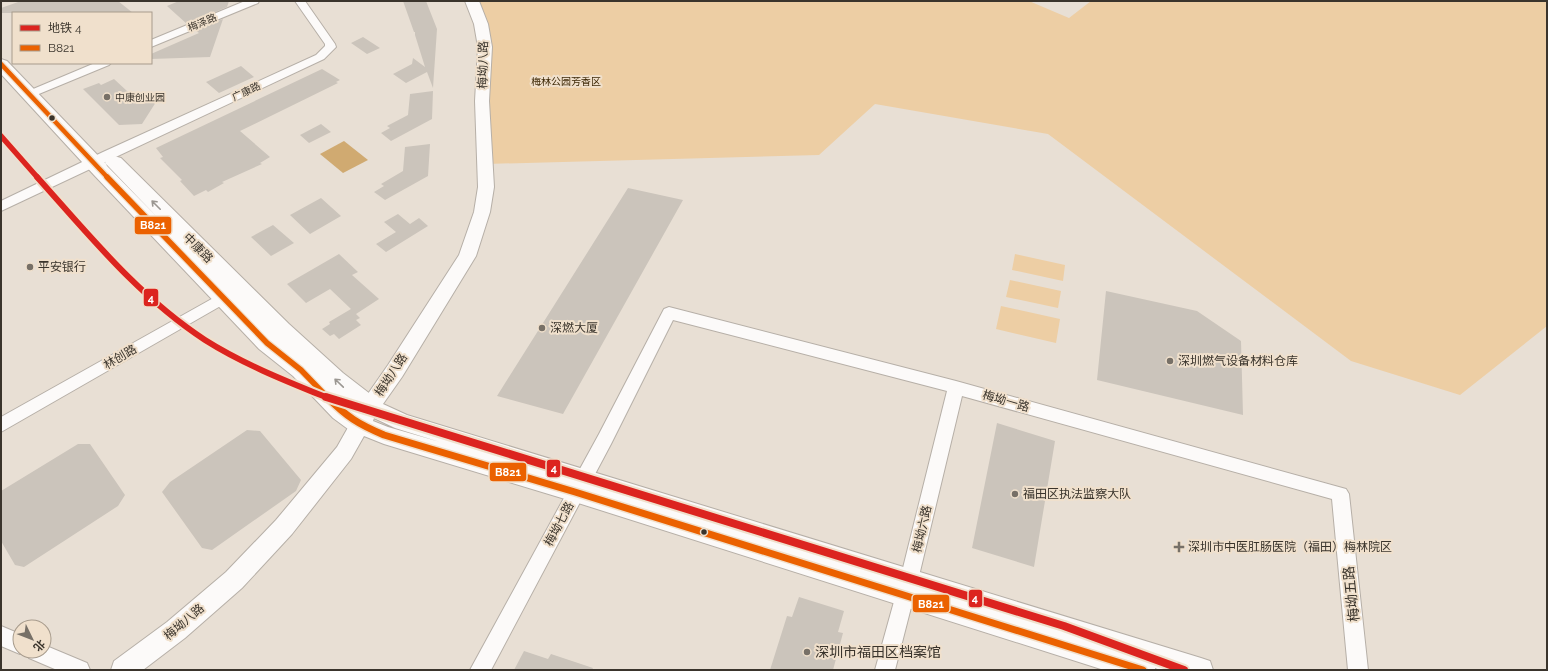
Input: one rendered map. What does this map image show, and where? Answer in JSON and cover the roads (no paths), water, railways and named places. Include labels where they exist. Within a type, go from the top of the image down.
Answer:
[{"type":"main road","name":"中康路","points":[[13,64],[36,92],[231,293],[267,342],[301,370],[341,411],[365,416]]},
{"type":"street","name":"梅泽路","points":[[152,44],[254,1]]},
{"type":"street","name":"广康路","points":[[100,158],[314,60],[328,52],[331,47],[330,44],[300,1]]},
{"type":"street","name":"梅坳八路","points":[[123,670],[176,630],[234,580],[264,549],[337,462],[466,256],[482,212],[486,187],[482,101],[485,48],[481,24],[472,1]]},
{"type":"street","points":[[36,92],[103,64]]},
{"type":"street","points":[[1,206],[100,158]]},
{"type":"street","name":"林创路","points":[[1,425],[231,293]]},
{"type":"street","name":"梅坳一路","points":[[669,313],[780,340],[956,387],[1340,494]]},
{"type":"street","name":"梅坳七路","points":[[480,670],[669,313]]},
{"type":"street","name":"梅坳六路","points":[[885,670],[907,588],[956,387]]},
{"type":"street","points":[[365,416],[384,435],[579,485],[907,588],[1143,670]]},
{"type":"street","name":"梅坳五路","points":[[1340,494],[1358,670]]},
{"type":"street","points":[[907,588],[1201,670]]},
{"type":"street","points":[[1,636],[12,641]]},
{"type":"street","points":[[52,658],[80,670]]},
{"type":"metro line","name":"4","points":[[1,136],[117,266],[137,286],[181,323],[204,339],[236,358],[270,374],[338,402],[1064,626],[1184,670]]},
{"type":"place","name":"中康创业园","points":[[107,97]]},
{"type":"place","name":"平安银行","points":[[30,267]]},
{"type":"place","name":"深燃大厦","points":[[542,328]]},
{"type":"place","name":"深圳燃气设备材料仓库","points":[[1170,361]]},
{"type":"place","name":"福田区执法监察大队","points":[[1015,494]]},
{"type":"place","name":"深圳市中医肛肠医院（福田）梅林院区","points":[[1179,547]]},
{"type":"place","name":"深圳市福田区档案馆","points":[[807,652]]},
{"type":"park label","name":"梅林公园芳香区","points":[[566,81]]}]
